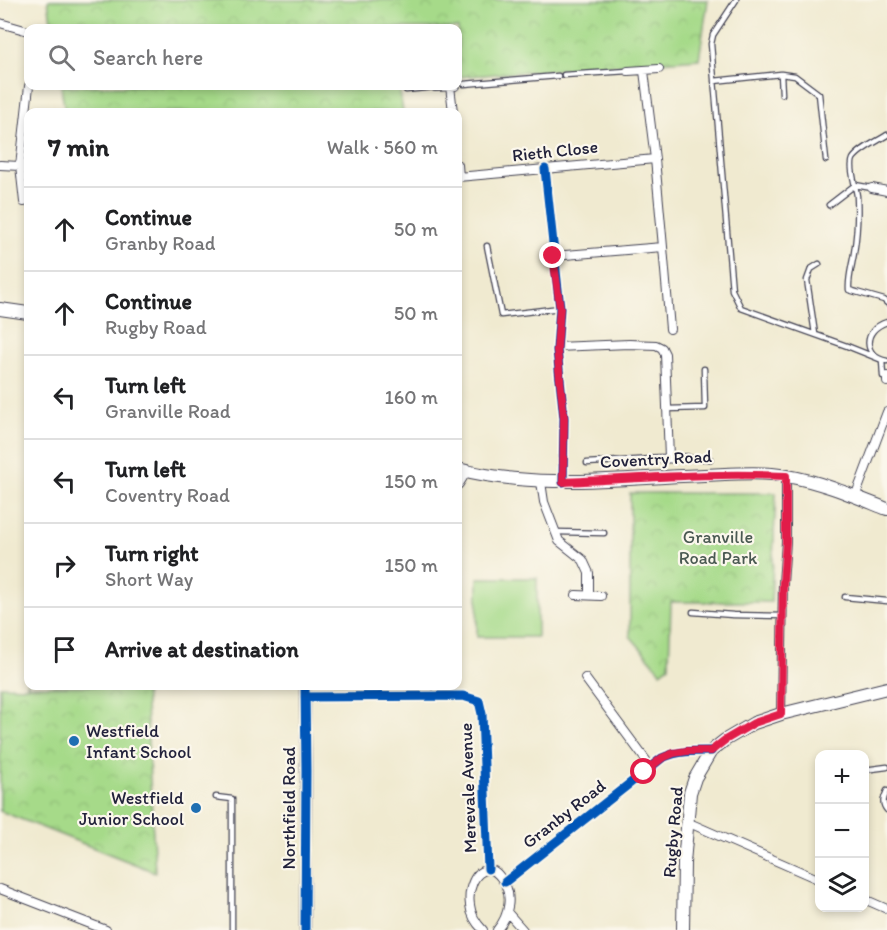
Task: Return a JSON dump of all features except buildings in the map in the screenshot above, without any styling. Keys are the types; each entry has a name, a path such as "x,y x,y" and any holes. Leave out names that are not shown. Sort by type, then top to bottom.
{"main road":[{"path":"0,309 24,312"},
{"name":"Coventry Road","path":"462,470 541,482 721,474 786,476 823,484 887,508"},
{"name":"Rugby Road","path":"683,930 690,793 695,778 711,751 754,723 781,714 887,688"}],"street":[{"path":"0,23 24,30"},
{"path":"628,71 659,69"},
{"path":"644,71 655,159 670,329"},
{"path":"27,108 29,90"},
{"path":"450,90 453,108"},
{"path":"24,130 20,166 24,202"},
{"name":"Rieth Close","path":"462,177 655,159"},
{"path":"0,165 20,166"},
{"path":"545,169 560,308 557,347 564,418 563,482"},
{"path":"872,188 887,191"},
{"path":"553,256 663,247"},
{"path":"557,347 629,344 656,345 662,348 665,354 669,458"},
{"path":"855,497 887,412"},
{"path":"652,459 687,458"},
{"path":"781,714 786,476"},
{"path":"541,482 544,502 559,541 583,560 590,573 589,595"},
{"path":"576,595 601,596"},
{"path":"585,678 651,767"},
{"path":"436,697 437,690"},
{"name":"Merevale Avenue","path":"305,691 436,697 463,696 479,701 482,714 488,869"},
{"name":"Northfield Road","path":"305,691 305,930"},
{"name":"Granby Road","path":"505,882 662,758 687,751 711,751"},
{"path":"687,822 815,878"},
{"path":"483,930 474,918 470,893 473,881 479,872 488,869 496,871 505,882 508,891 507,912 497,930"},
{"path":"0,889 106,930"},
{"path":"869,901 887,909"},
{"path":"507,912 523,930"}],"lane":[{"path":"736,0 714,35 711,44 732,290 741,308 884,361"},
{"path":"564,75 628,71"},
{"path":"714,81 781,74 795,76 819,94 826,160"},
{"path":"781,74 782,94"},
{"path":"462,85 558,75"},
{"path":"887,135 859,152 851,164 857,195 857,226 849,282 849,290 884,300 887,303"},
{"path":"855,184 872,188"},
{"path":"829,205 855,184"},
{"path":"487,246 501,315 560,308"},
{"path":"814,334 807,280 811,269 819,264"},
{"path":"886,378 884,361 872,353 867,334 880,324 887,322"},
{"path":"667,409 705,408 704,369"},
{"path":"687,458 710,459"},
{"path":"587,463 652,459"},
{"path":"556,532 604,533"},
{"path":"845,597 887,601"},
{"path":"693,612 783,616"},
{"path":"869,769 887,767"},
{"path":"887,791 883,804 887,810"},
{"path":"216,797 232,799 232,930"}],"green space":[{"path":"48,0 708,0 699,59 462,77 462,24 51,24"},
{"path":"62,90 400,90 402,108 64,108"},
{"name":"Granville Road Park","path":"630,493 776,493 771,602 671,602 669,666 661,672 630,636"},
{"path":"478,578 537,578 537,637 477,637"},
{"name":"Westfield Infant School","path":"0,686 24,687 24,690 145,690 155,872 0,811"}],"cycle path":[{"path":"545,169 560,308 557,350 564,418 563,482"},
{"path":"305,690 305,930"},
{"path":"305,697 463,696 479,701 482,714 488,869"},
{"path":"505,882 662,758 692,751 711,751"}],"place":[{"name":"Westfield Infant School","path":"74,741"},
{"name":"Westfield Junior School","path":"196,808"}],"route":[{"path":"553,256 560,308 557,350 564,418 563,482 711,474 786,476 781,714 754,723 711,751 674,753 662,758 644,772"}]}
